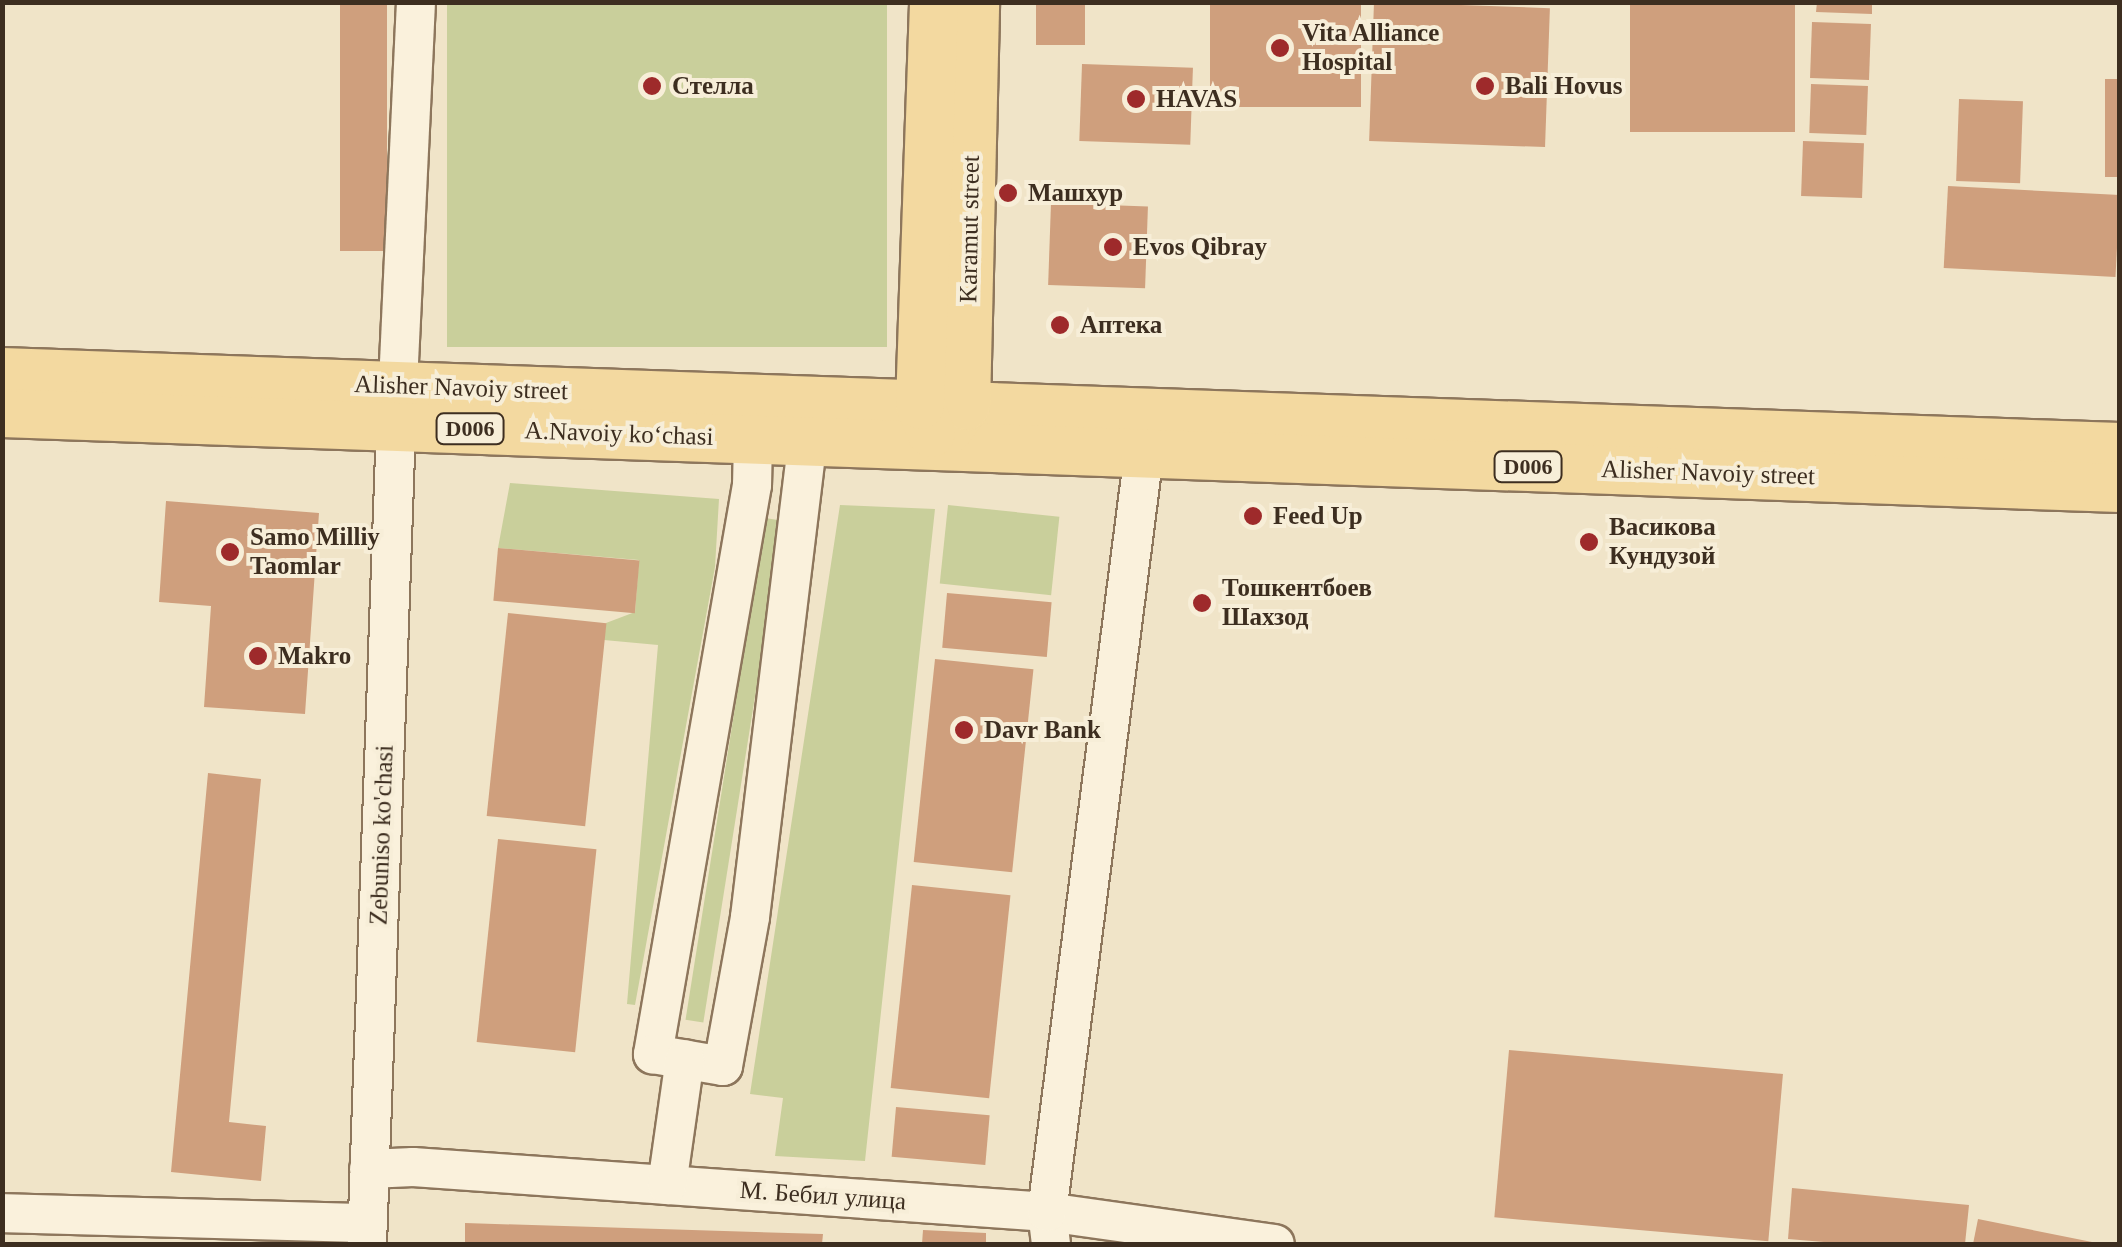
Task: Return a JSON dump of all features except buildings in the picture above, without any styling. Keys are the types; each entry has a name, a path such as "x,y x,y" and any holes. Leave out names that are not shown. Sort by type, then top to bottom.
{"main road":[{"name":"Karamut street","path":"934,2 941,419"},
{"name":"Karamut street","path":"941,419 975,2"},
{"name":"Alisher Navoiy street","path":"2,372 397,406 2120,447"},
{"name":"A.Navoiy ko‘chasi","path":"2,412 397,406 808,441 941,419"},
{"name":"Alisher Navoiy street","path":"941,419 1144,453 2120,488"}],"street":[{"name":"Zebuniso ko'chasi","path":"368,1234 397,406 416,2"},
{"path":"753,439 752,485 653,1054 723,1066 750,917 808,441"},
{"path":"1049,1228 1144,453"},
{"path":"666,1185 684,1059"},
{"name":"М. Бебил улица","path":"369,1168 666,1185 1049,1228 1275,1244"},
{"path":"2,1213 368,1234"}],"green space":[{"path":"447,3 887,3 887,347 447,347"},
{"path":"510,483 719,499 715,567 635,1005 627,1004 658,645 604,640 606,623 635,612 639,560 498,548"},
{"path":"840,505 935,509 865,1161 775,1156 783,1098 750,1094"},
{"path":"948,505 1059,517 1051,595 940,584"},
{"path":"765,518 783,521 703,1023 686,1020"}],"place":[{"name":"Vita Alliance Hospital","path":"1280,48"},
{"name":"Стелла","path":"652,86"},
{"name":"Bali Hovus","path":"1485,86"},
{"name":"HAVAS","path":"1136,99"},
{"name":"Машхур","path":"1008,193"},
{"name":"Evos Qibray","path":"1113,247"},
{"name":"Аптека","path":"1060,325"},
{"name":"Feed Up","path":"1253,516"},
{"name":"Васикова Кундузой","path":"1589,542"},
{"name":"Samo Milliy Taomlar","path":"230,552"},
{"name":"Тошкентбоев Шахзод","path":"1202,603"},
{"name":"Makro","path":"258,656"},
{"name":"Davr Bank","path":"964,730"}]}
